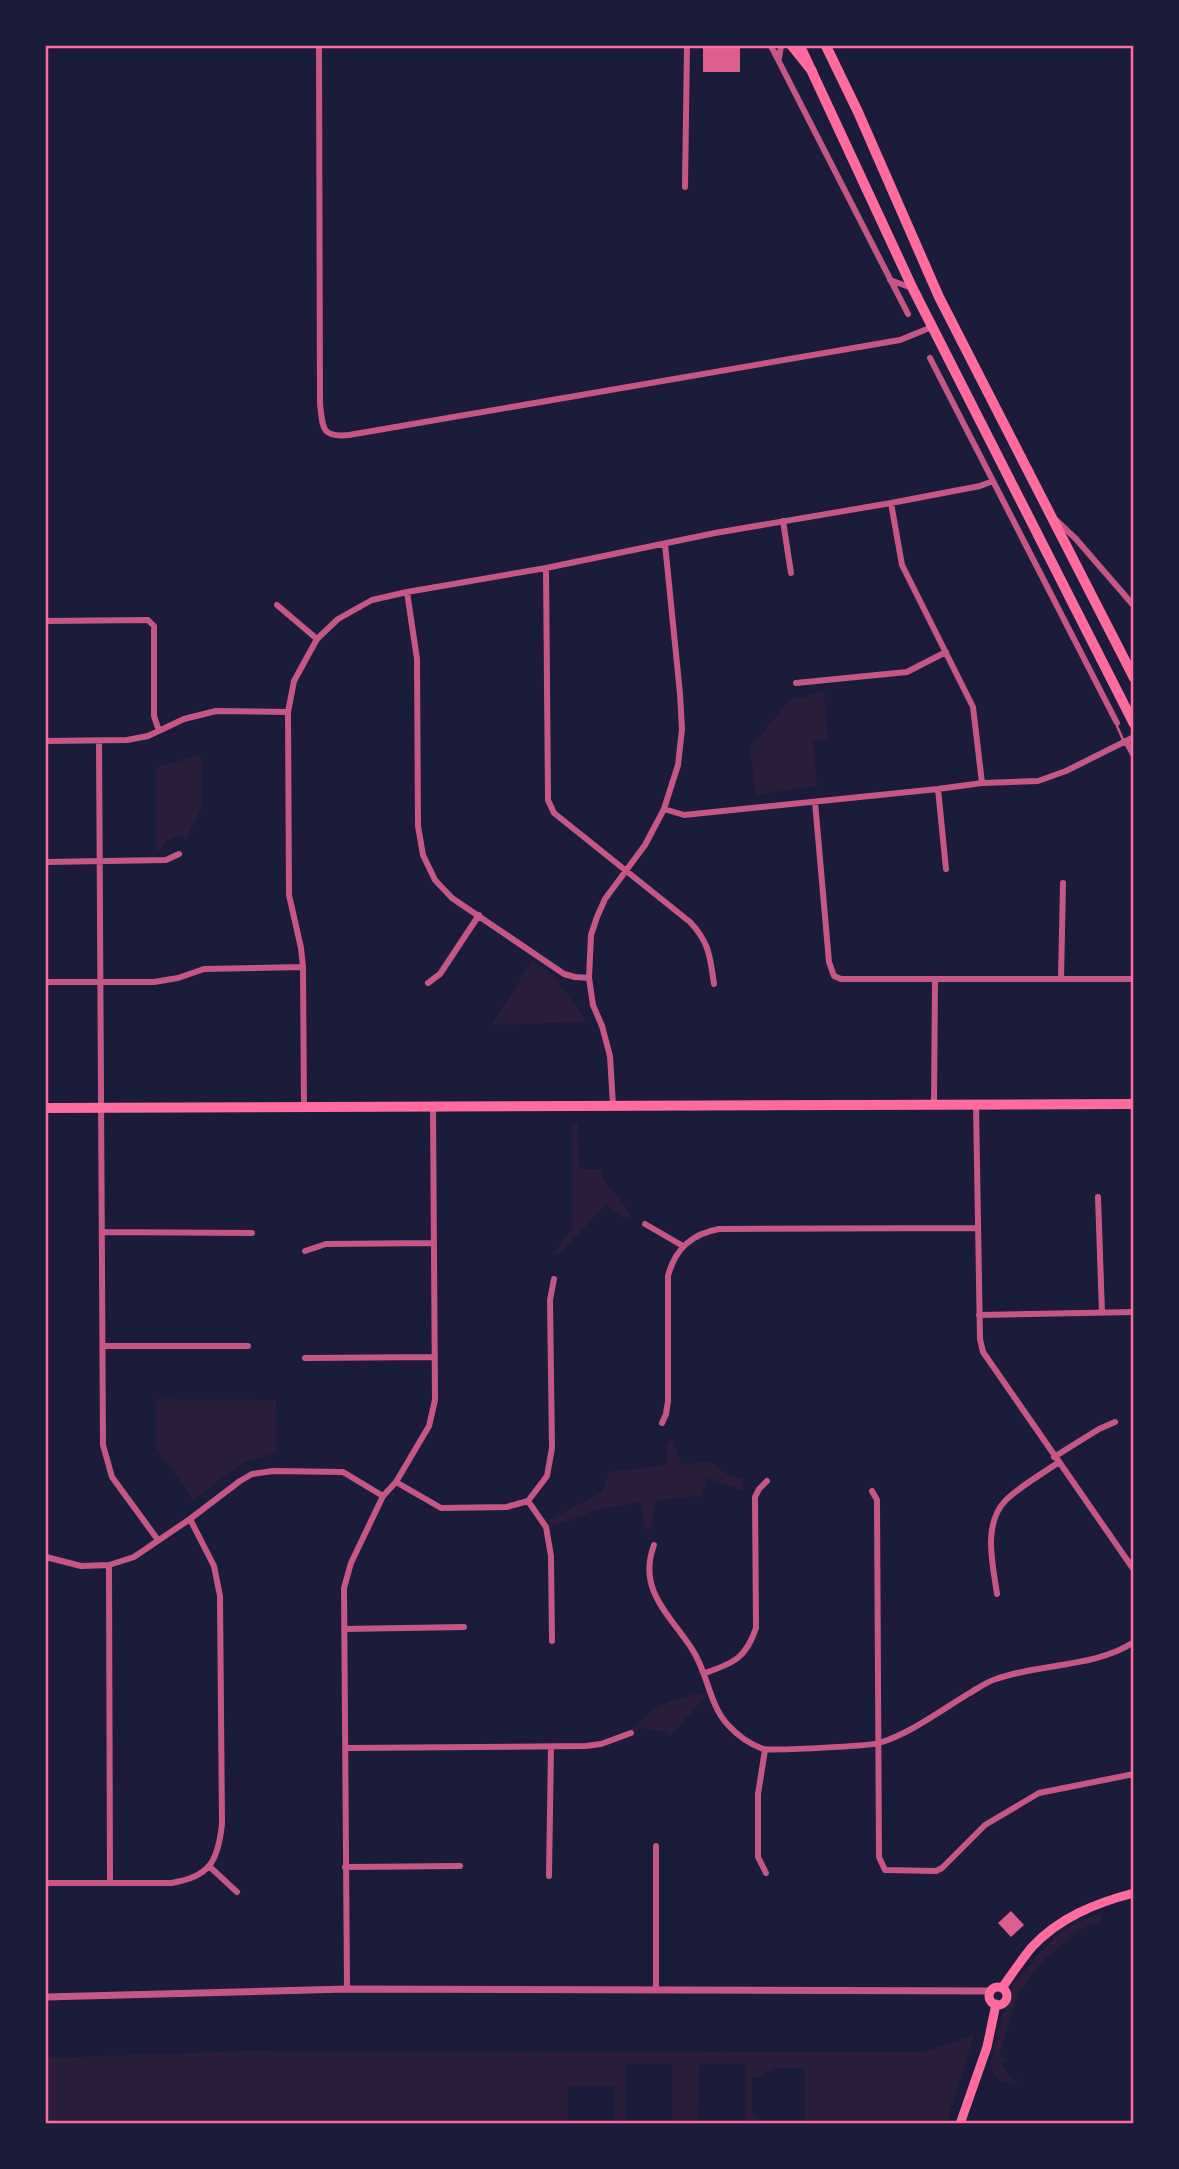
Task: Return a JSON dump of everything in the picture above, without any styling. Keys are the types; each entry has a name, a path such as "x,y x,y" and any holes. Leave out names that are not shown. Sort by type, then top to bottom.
{"highway":[{"path":"792,46 812,71"}],"main road":[{"path":"800,46 913,289 1133,724"},
{"path":"826,46 948,316 1047,512 1131,668 1133,678"},
{"path":"932,327 948,316"},
{"path":"46,1108 1133,1104"},
{"path":"1002,1988 1031,1948 1052,1928 1078,1912 1133,1893"},
{"path":"1114,1899 1133,1899"},
{"path":"996,1987 1002,1988 1006,1991 1007,1998 1003,2003 996,2004 990,2000 990,1991 996,1987"},
{"path":"960,2123 987,2047 996,2004"}],"street":[{"path":"319,46 320,404 322,426 327,433 336,437 679,379 900,340 932,327"},
{"path":"685,187 687,46"},
{"path":"772,46 908,314"},
{"path":"779,60 781,46"},
{"path":"890,281 913,289"},
{"path":"930,358 1117,723"},
{"path":"952,400 960,382"},
{"path":"304,1107 303,967 289,895 288,712 294,681 317,639 338,619 372,600 407,592 891,503 980,486 993,481"},
{"path":"891,503 902,565 973,707 982,783"},
{"path":"1047,512 1076,539 1133,607"},
{"path":"783,521 791,573"},
{"path":"613,1105 608,1044 593,1005 589,978 591,934 606,900 645,845 664,809 678,765 682,729 665,544"},
{"path":"546,568 550,807 554,813 691,922 703,935 714,984"},
{"path":"407,592 418,673 420,841 427,864 442,889 564,974 589,978"},
{"path":"277,605 317,639"},
{"path":"46,621 148,620 154,626 154,716 159,731"},
{"path":"796,684 906,672 946,652"},
{"path":"46,741 127,740 148,736 184,719 216,711 288,712"},
{"path":"664,809 684,815 982,783 1038,781 1066,771 1133,737"},
{"path":"99,741 103,1445 113,1477 158,1540"},
{"path":"1125,742 1133,756"},
{"path":"938,789 946,869"},
{"path":"815,802 829,962 834,976 841,979 1133,979"},
{"path":"46,862 166,860 179,854"},
{"path":"1061,979 1063,883"},
{"path":"428,983 440,974 479,915"},
{"path":"46,982 154,982 178,978 204,969 303,967"},
{"path":"934,1105 935,979"},
{"path":"976,1105 979,1315 983,1352 1133,1570"},
{"path":"347,1989 344,1588 351,1563 383,1496 396,1482 429,1426 435,1400 433,1107"},
{"path":"1098,1197 1101,1313"},
{"path":"645,1224 683,1246"},
{"path":"662,1423 668,1401 668,1276 672,1261 692,1237 719,1229 977,1228"},
{"path":"102,1232 252,1233"},
{"path":"305,1251 326,1244 432,1243"},
{"path":"396,1482 441,1508 507,1507 528,1501 547,1476 552,1448 550,1300 554,1279"},
{"path":"979,1315 1133,1312"},
{"path":"103,1346 248,1346"},
{"path":"305,1358 435,1357"},
{"path":"997,1594 991,1552 993,1520 1005,1501 1057,1459 1099,1429 1115,1422"},
{"path":"46,1558 81,1566 109,1565 134,1557 240,1481 252,1475 273,1471 343,1472 383,1496"},
{"path":"705,1673 731,1664 744,1655 752,1642 756,1628 755,1497 766,1481"},
{"path":"872,1491 877,1500 879,1857 885,1870 936,1871 985,1825 1039,1793 1133,1774"},
{"path":"528,1501 546,1527 551,1556 552,1641"},
{"path":"46,1883 186,1881 199,1876 210,1867 217,1853 222,1824 220,1596 214,1566 190,1519"},
{"path":"654,1545 648,1570 657,1600 699,1660 717,1710 727,1724 743,1739 765,1750 878,1744 910,1729 992,1680 1108,1655 1133,1642"},
{"path":"109,1565 110,1882"},
{"path":"344,1629 464,1627"},
{"path":"346,1748 551,1747 601,1744 631,1733"},
{"path":"549,1875 551,1747"},
{"path":"765,1750 758,1794 758,1857 766,1873"},
{"path":"656,1846 656,1990"},
{"path":"345,1867 460,1866"},
{"path":"210,1867 237,1892"},
{"path":"46,1997 347,1989 990,1991"}],"lane":[{"path":"1117,723 1125,742"}],"shaded area":[{"path":"824,691 828,739 813,741 817,786 756,795 750,748 791,698"},
{"path":"201,755 201,808 186,840 182,836 172,838 162,849 156,851 156,767"},
{"path":"532,960 555,977 587,1022 492,1025"},
{"path":"572,1123 578,1124 579,1169 600,1169 603,1178 631,1214 628,1220 606,1205 558,1255 553,1254 572,1227"},
{"path":"156,1399 276,1400 277,1453 244,1462 193,1500 156,1447"},
{"path":"673,1440 681,1464 710,1462 727,1474 743,1479 744,1491 707,1478 701,1496 656,1500 651,1528 644,1530 641,1502 600,1509 551,1527 548,1521 602,1492 609,1472 667,1465 667,1443"},
{"path":"710,1692 670,1736 666,1732 640,1727 631,1733 655,1709 676,1699"},
{"path":"1102,1912 1101,1921 1073,1932 1071,1937 1044,1960 1018,1994 999,2056 1006,2059 1001,2064 1013,2081 1019,2079 1012,2084 999,2080 994,2076 991,2067 1012,1986 1061,1932"},
{"path":"974,2035 947,2123 805,2123 805,2068 775,2068 759,2077 752,2077 752,2115 759,2116 758,2123 745,2123 745,2064 699,2064 698,2123 672,2123 672,2064 625,2064 625,2123 615,2123 615,2086 568,2086 568,2123 46,2123 46,2058 244,2051 924,2052"}],"building":[{"path":"703,46 740,46 740,72 703,72"},
{"path":"1011,1911 1024,1925 1011,1937 998,1923"}]}
